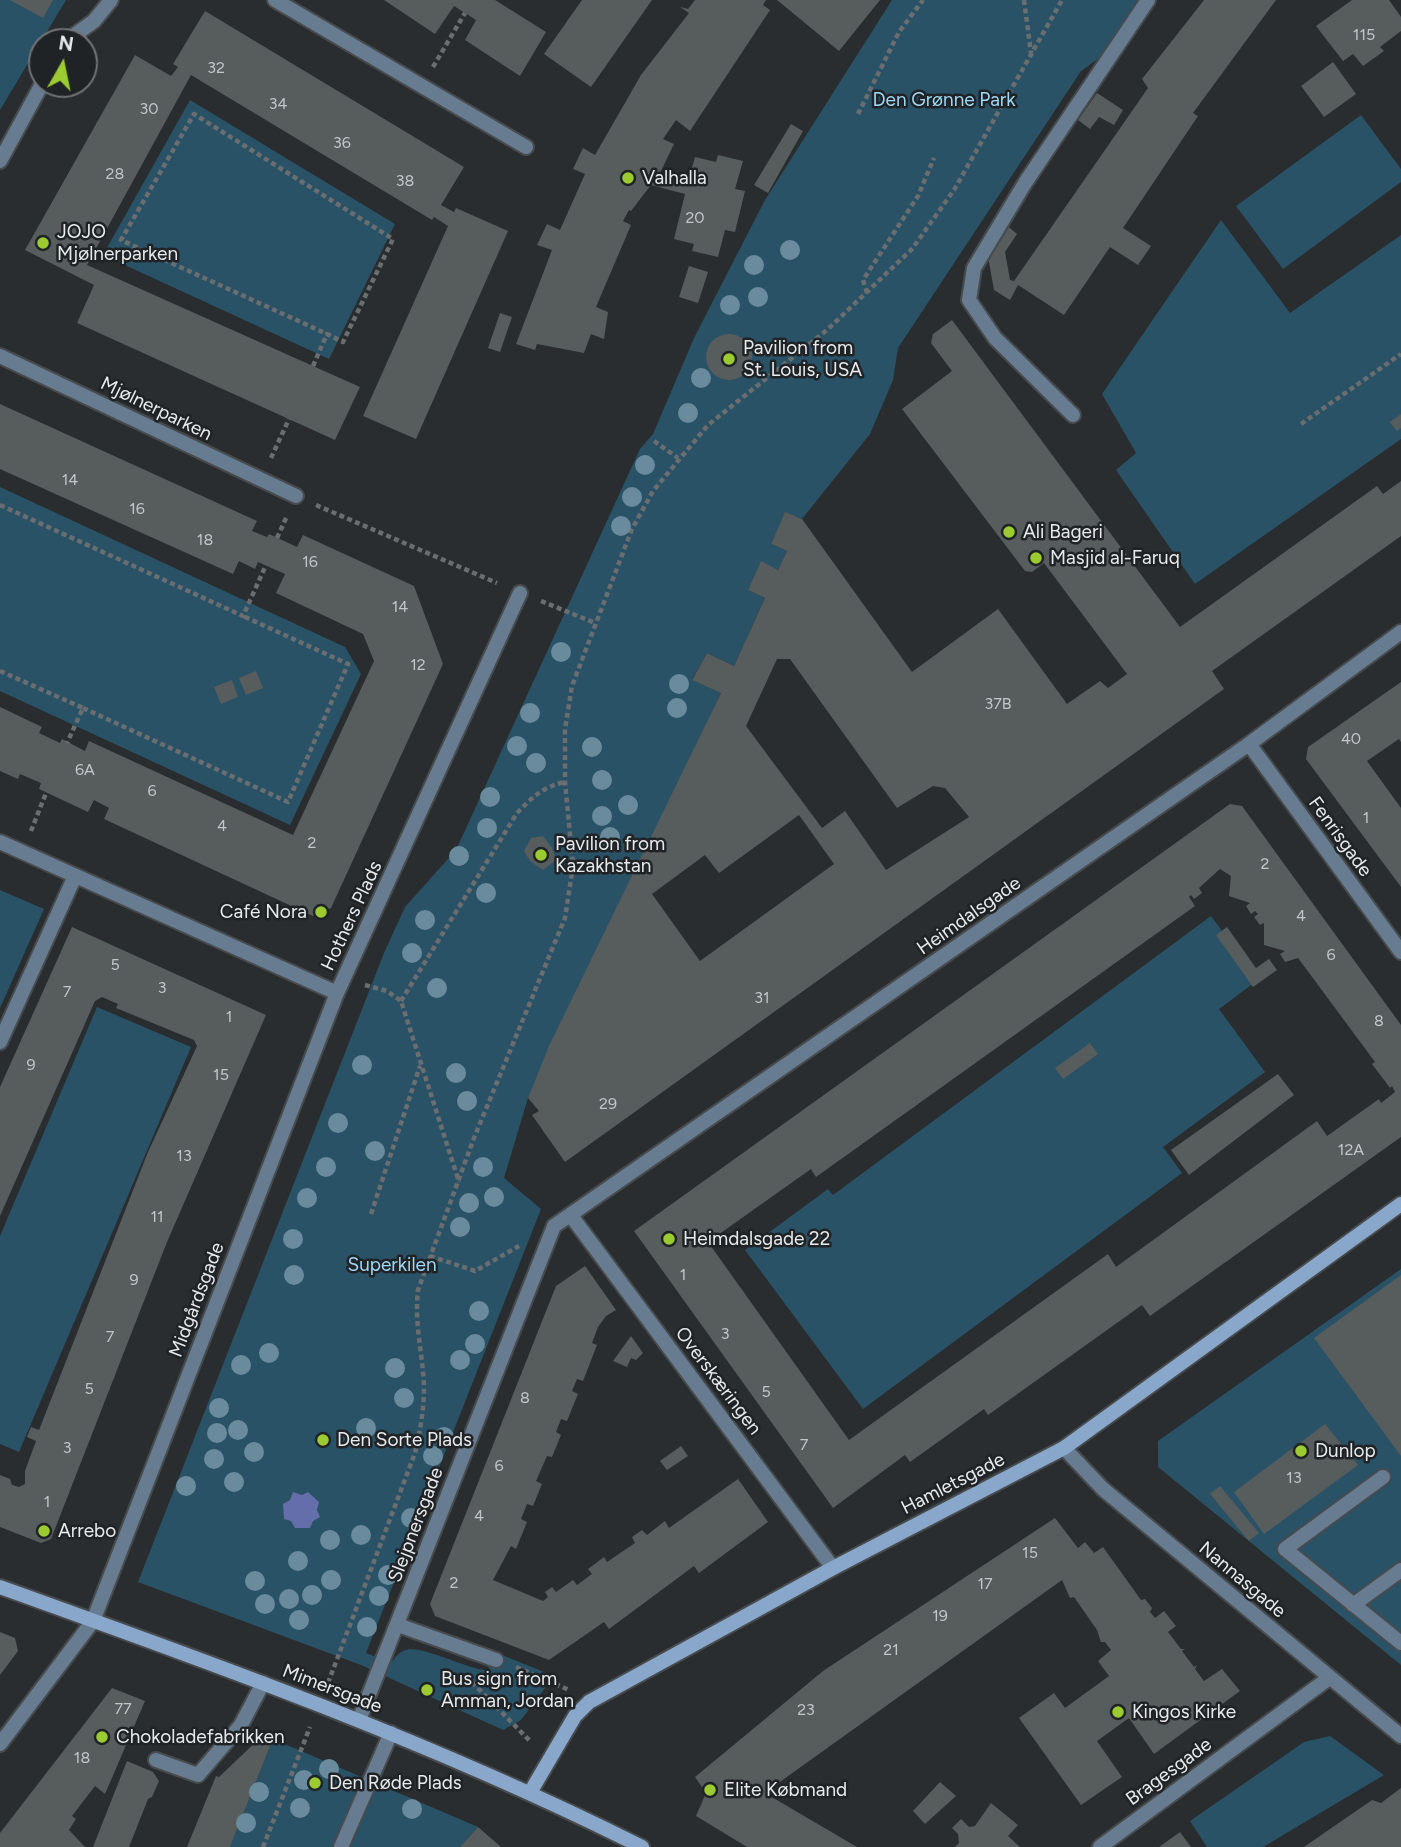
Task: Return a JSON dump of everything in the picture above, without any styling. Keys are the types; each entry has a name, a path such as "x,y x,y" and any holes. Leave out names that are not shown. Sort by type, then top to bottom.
{"street":[{"path":"84,28 94,21 111,0"},
{"path":"275,0 526,147"},
{"path":"1073,415 988,329 969,300 974,268 1054,138 1148,0"},
{"path":"0,161 34,98"},
{"name":"Mjølnerparken","path":"0,356 296,496"},
{"name":"Hothers Plads","path":"0,842 337,993 520,593"},
{"name":"Heimdalsgade","path":"554,1227 1249,744 1401,632"},
{"name":"Fenrisgade","path":"1249,744 1401,952"},
{"path":"0,1042 75,876"},
{"name":"Midgårdsgade","path":"93,1621 337,993"},
{"name":"Hamletsgade","path":"531,1791 575,1716 589,1702 833,1568 1064,1448 1401,1204"},
{"name":"Overskæringen","path":"572,1217 833,1568"},
{"name":"Slejpnersgade","path":"359,1720 554,1227"},
{"name":"Nannasgade","path":"1064,1448 1102,1489 1401,1736"},
{"path":"1383,1477 1285,1549 1401,1643"},
{"path":"1353,1605 1401,1570"},
{"name":"Mimersgade","path":"0,1587 359,1720 531,1791 642,1847"},
{"path":"0,1744 93,1621"},
{"path":"398,1625 496,1660"},
{"name":"Bragesgade","path":"1100,1847 1329,1678"},
{"path":"156,1760 198,1775 242,1725 263,1683"},
{"path":"341,1847 391,1733"}],"path":[{"path":"858,114 899,32 923,0"},
{"path":"1024,0 1031,54"},
{"path":"263,1847 415,1453 423,1418 424,1386 415,1316 418,1290 565,918 573,866 565,782 565,729 572,686 632,529 653,491 708,425 827,330 912,249 954,190 1062,0"},
{"path":"422,86 465,13"},
{"path":"194,114 393,239 343,342 327,334 121,240 194,114"},
{"path":"867,293 863,280 918,196 934,158"},
{"path":"313,366 327,334"},
{"path":"1301,424 1401,354"},
{"path":"260,481 289,419"},
{"path":"653,441 678,458"},
{"path":"296,496 595,623"},
{"path":"0,505 348,664 288,802 0,671"},
{"path":"243,616 266,565"},
{"path":"67,743 83,708"},
{"path":"401,1001 517,813 533,796 551,785 565,782"},
{"path":"23,852 46,793"},
{"path":"337,993 366,985 387,991 401,1001 459,1182"},
{"path":"371,1214 420,1066"},
{"path":"430,1256 475,1271 554,1227"},
{"path":"451,1644 469,1682 513,1727 550,1758"},
{"path":"496,1660 548,1678 589,1702"}],"green space":[{"path":"0,0 66,0 49,28 28,28 28,63 0,110"},
{"name":"Superkilen","path":"892,0 1148,0 1116,46 1081,71 898,348 893,380 870,434 802,519 785,513 771,544 787,551 778,570 761,562 748,590 765,598 734,666 707,653 692,679 721,693 528,1098 504,1178 541,1209 366,1653 391,1663 403,1651 419,1650 486,1670 502,1655 554,1676 521,1720 503,1730 361,1665 138,1582 384,953 405,907 456,850 640,449 653,434 694,338 765,200"},
{"path":"190,100 395,224 329,359 103,255"},
{"path":"1361,115 1401,169 1401,182 1283,269 1236,206"},
{"path":"1221,220 1290,313 1401,235 1401,439 1195,584 1116,470 1136,453 1102,394"},
{"path":"0,487 345,647 361,674 290,825 0,691"},
{"path":"0,890 44,909 0,1008"},
{"path":"1211,916 1258,980 1219,1009 1265,1072 1163,1147 1182,1173 863,1409 745,1250 828,1189 833,1195"},
{"path":"97,1007 191,1047 19,1452 0,1444 0,1236"},
{"path":"1401,1269 1401,1665 1158,1467 1158,1441"},
{"path":"1330,1736 1384,1775 1263,1847 1207,1847 1190,1821 1304,1742"},
{"name":"Den Røde Plads","path":"273,1739 478,1827 460,1847 230,1847"}],"water":[{"path":"293,1492 302,1495 308,1492 319,1502 317,1510 320,1517 313,1521 310,1528 295,1528 291,1521 284,1519 283,1504 290,1500"}],"building":[{"path":"10,0 53,0 43,18"},
{"path":"384,0 495,0 546,32 520,76 465,40 476,20 454,6 435,34"},
{"path":"582,0 652,0 591,87 544,54"},
{"name":"Valhalla","path":"695,0 766,0 763,5 770,10 690,131 676,120 663,139 674,144 659,175 688,182 695,157 716,162 718,155 743,161 735,189 745,191 735,232 725,230 718,257 692,251 694,244 674,239 685,194 651,185 623,221 631,225 596,307 608,312 604,339 591,334 584,353 537,344 535,350 516,344 552,250 537,245 547,224 560,230 585,174 573,169 583,148 595,155 641,75 689,13 680,7 688,9"},
{"path":"777,0 880,0 839,51"},
{"path":"1204,0 1276,0 1193,113 1198,116 1123,228 1151,246 1138,265 1110,247 1064,315 1018,285 1010,300 994,290 987,251 1004,223 1017,234 1005,252 1010,280 1014,281 1148,88 1142,79"},
{"path":"1352,0 1389,0 1401,17 1401,31 1380,47 1384,51 1363,66 1353,54 1343,61 1316,26"},
{"path":"205,11 464,167 441,205 454,212 456,208 508,231 416,439 363,416 448,226 434,217 432,220 191,75 87,265 360,387 335,440 77,323 94,285 25,250 135,55 171,76 178,67 173,64"},
{"path":"1333,62 1356,94 1324,117 1301,86"},
{"path":"1097,93 1123,110 1114,125 1099,117 1090,129 1078,120"},
{"path":"791,124 803,131 768,193 754,185"},
{"path":"689,266 708,272 698,303 679,297"},
{"path":"500,313 512,317 500,352 488,348"},
{"path":"952,320 1180,627 1377,486 1383,494 1401,481 1401,536 1212,671 1224,689 565,1162 532,1115 539,1111 528,1098 549,1046 721,693 692,680 707,653 734,666 765,598 748,590 761,561 778,570 787,551 771,544 785,512 802,519 912,672 998,609 1067,704 1100,681 1108,688 1127,674 1044,563 1032,572 1025,571 902,409 952,371 931,343 933,334","holes":["777,659 790,659 897,808 933,786 945,788 969,817 886,870 845,811 822,828 746,726","799,815 834,864 700,961 652,894 705,855 719,873"]},
{"name":"Pavilion from St. Louis, USA","path":"729,334 745,341 752,357 745,373 729,380 713,373 706,357 713,341"},
{"path":"0,404 257,521 252,531 267,537 269,534 297,547 303,535 414,586 443,664 331,908 313,916 104,819 109,808 94,800 88,812 39,789 41,783 20,774 18,779 0,771 0,707 42,727 39,733 60,743 62,739 85,751 89,741 293,835 374,661 363,634 276,593 285,574 258,562 255,569 239,561 233,574 0,469"},
{"path":"1401,414 1401,428 1397,431 1390,422"},
{"path":"256,671 263,688 246,695 239,678"},
{"path":"232,680 238,697 221,704 214,687"},
{"path":"1401,682 1401,742 1399,739 1367,761 1401,808 1401,887 1306,759 1308,747"},
{"path":"1230,804 1242,806 1401,1025 1401,1137 1150,1316 1142,1305 988,1415 984,1409 910,1462 905,1455 833,1508 634,1231","holes":["1220,869 1231,876 1229,896 1250,903 1246,906 1251,914 1255,911 1258,914 1254,917 1260,925 1264,923 1264,945 1285,951 1280,954 1285,962 1298,958 1375,1062 1372,1064 1395,1092 1381,1103 1379,1099 1327,1136 1317,1121 1116,1267 1108,1254 849,1440 708,1242 811,1169 816,1177 1195,906 1189,897 1191,895 1194,899 1202,893 1199,888"]},
{"name":"Pavilion from Kazakhstan","path":"543,836 552,848 556,860 543,870 530,861 524,851 531,838"},
{"path":"72,927 266,1015 167,1242 51,1539 41,1543 0,1527 0,1475 10,1479 12,1485 19,1487 25,1484 25,1471 36,1441 27,1437 31,1427 39,1430 148,1152 197,1046 194,1040 116,1008 118,1004 102,997 95,1001 0,1216 0,1087"},
{"path":"1227,927 1256,968 1269,959 1277,970 1253,987 1216,935"},
{"path":"1090,1043 1098,1054 1063,1079 1055,1068"},
{"path":"1278,1074 1294,1095 1189,1175 1171,1150"},
{"path":"585,1266 616,1310 606,1316 598,1327 592,1343 597,1345 583,1381 577,1379 572,1391 578,1394 567,1421 561,1419 556,1432 561,1435 552,1457 547,1456 536,1481 542,1484 533,1506 527,1504 521,1519 527,1522 516,1549 511,1546 493,1580 543,1601 548,1597 545,1592 552,1587 556,1592 573,1580 577,1585 592,1574 588,1569 604,1557 607,1562 635,1543 632,1537 642,1530 647,1535 665,1521 669,1528 738,1479 768,1522 699,1573 694,1566 609,1629 604,1622 549,1660 435,1616 430,1604 556,1286"},
{"path":"1401,1275 1401,1456 1314,1338"},
{"path":"631,1336 643,1353 636,1360 631,1358 627,1367 613,1361"},
{"path":"1325,1424 1358,1465 1264,1534 1234,1492"},
{"path":"681,1446 688,1456 667,1470 660,1461"},
{"path":"1220,1486 1259,1533 1249,1541 1210,1494"},
{"path":"1055,1518 1078,1548 1085,1542 1094,1553 1103,1547 1141,1600 1145,1599 1152,1608 1150,1612 1155,1618 1164,1611 1176,1626 1168,1632 1181,1649 1185,1649 1182,1651 1194,1667 1197,1665 1195,1669 1204,1681 1222,1669 1240,1691 1154,1754 1129,1718 1097,1741 1122,1777 1081,1805 1019,1718 1054,1693 1065,1708 1109,1676 1098,1661 1111,1650 1105,1642 1101,1642 1097,1630 1074,1597 1070,1598 1062,1580 770,1789 770,1796 857,1847 747,1847 696,1816 706,1793 695,1777 823,1671"},
{"path":"0,1632 15,1638 18,1651 0,1675"},
{"name":"Chokoladefabrikken","path":"112,1688 145,1701 105,1794 95,1786 72,1816 76,1819 69,1830 85,1847 0,1847 0,1833"},
{"path":"263,1735 273,1739 230,1847 187,1847 216,1776 219,1777"},
{"path":"127,1761 153,1772 159,1781 152,1797 148,1799 129,1847 93,1847"},
{"path":"940,1782 956,1796 925,1824 913,1811"},
{"path":"1401,1788 1401,1847 1304,1847 1372,1800 1381,1803"},
{"path":"991,1803 1018,1825 1008,1836 1020,1847 955,1847 959,1843 958,1834 952,1828 961,1819 969,1827 975,1826"},
{"path":"478,1827 501,1847 460,1847"},
{"path":"1180,1832 1191,1847 1159,1847"}],"place":[{"name":"Valhalla","path":"628,178"},
{"name":"JOJO Mjølnerparken","path":"43,243"},
{"name":"Pavilion from St. Louis, USA","path":"729,359"},
{"name":"Ali Bageri","path":"1009,532"},
{"name":"Masjid al-Faruq","path":"1036,558"},
{"name":"Pavilion from Kazakhstan","path":"541,855"},
{"name":"Café Nora","path":"321,912"},
{"name":"Heimdalsgade 22","path":"669,1239"},
{"name":"Den Sorte Plads","path":"323,1440"},
{"name":"Dunlop","path":"1301,1451"},
{"name":"Arrebo","path":"44,1531"},
{"name":"Bus sign from Amman, Jordan","path":"427,1690"},
{"name":"Kingos Kirke","path":"1118,1712"},
{"name":"Chokoladefabrikken","path":"102,1737"},
{"name":"Den Røde Plads","path":"315,1783"},
{"name":"Elite Købmand","path":"710,1790"}],"park label":[{"name":"Den Grønne Park","path":"944,100"}]}
